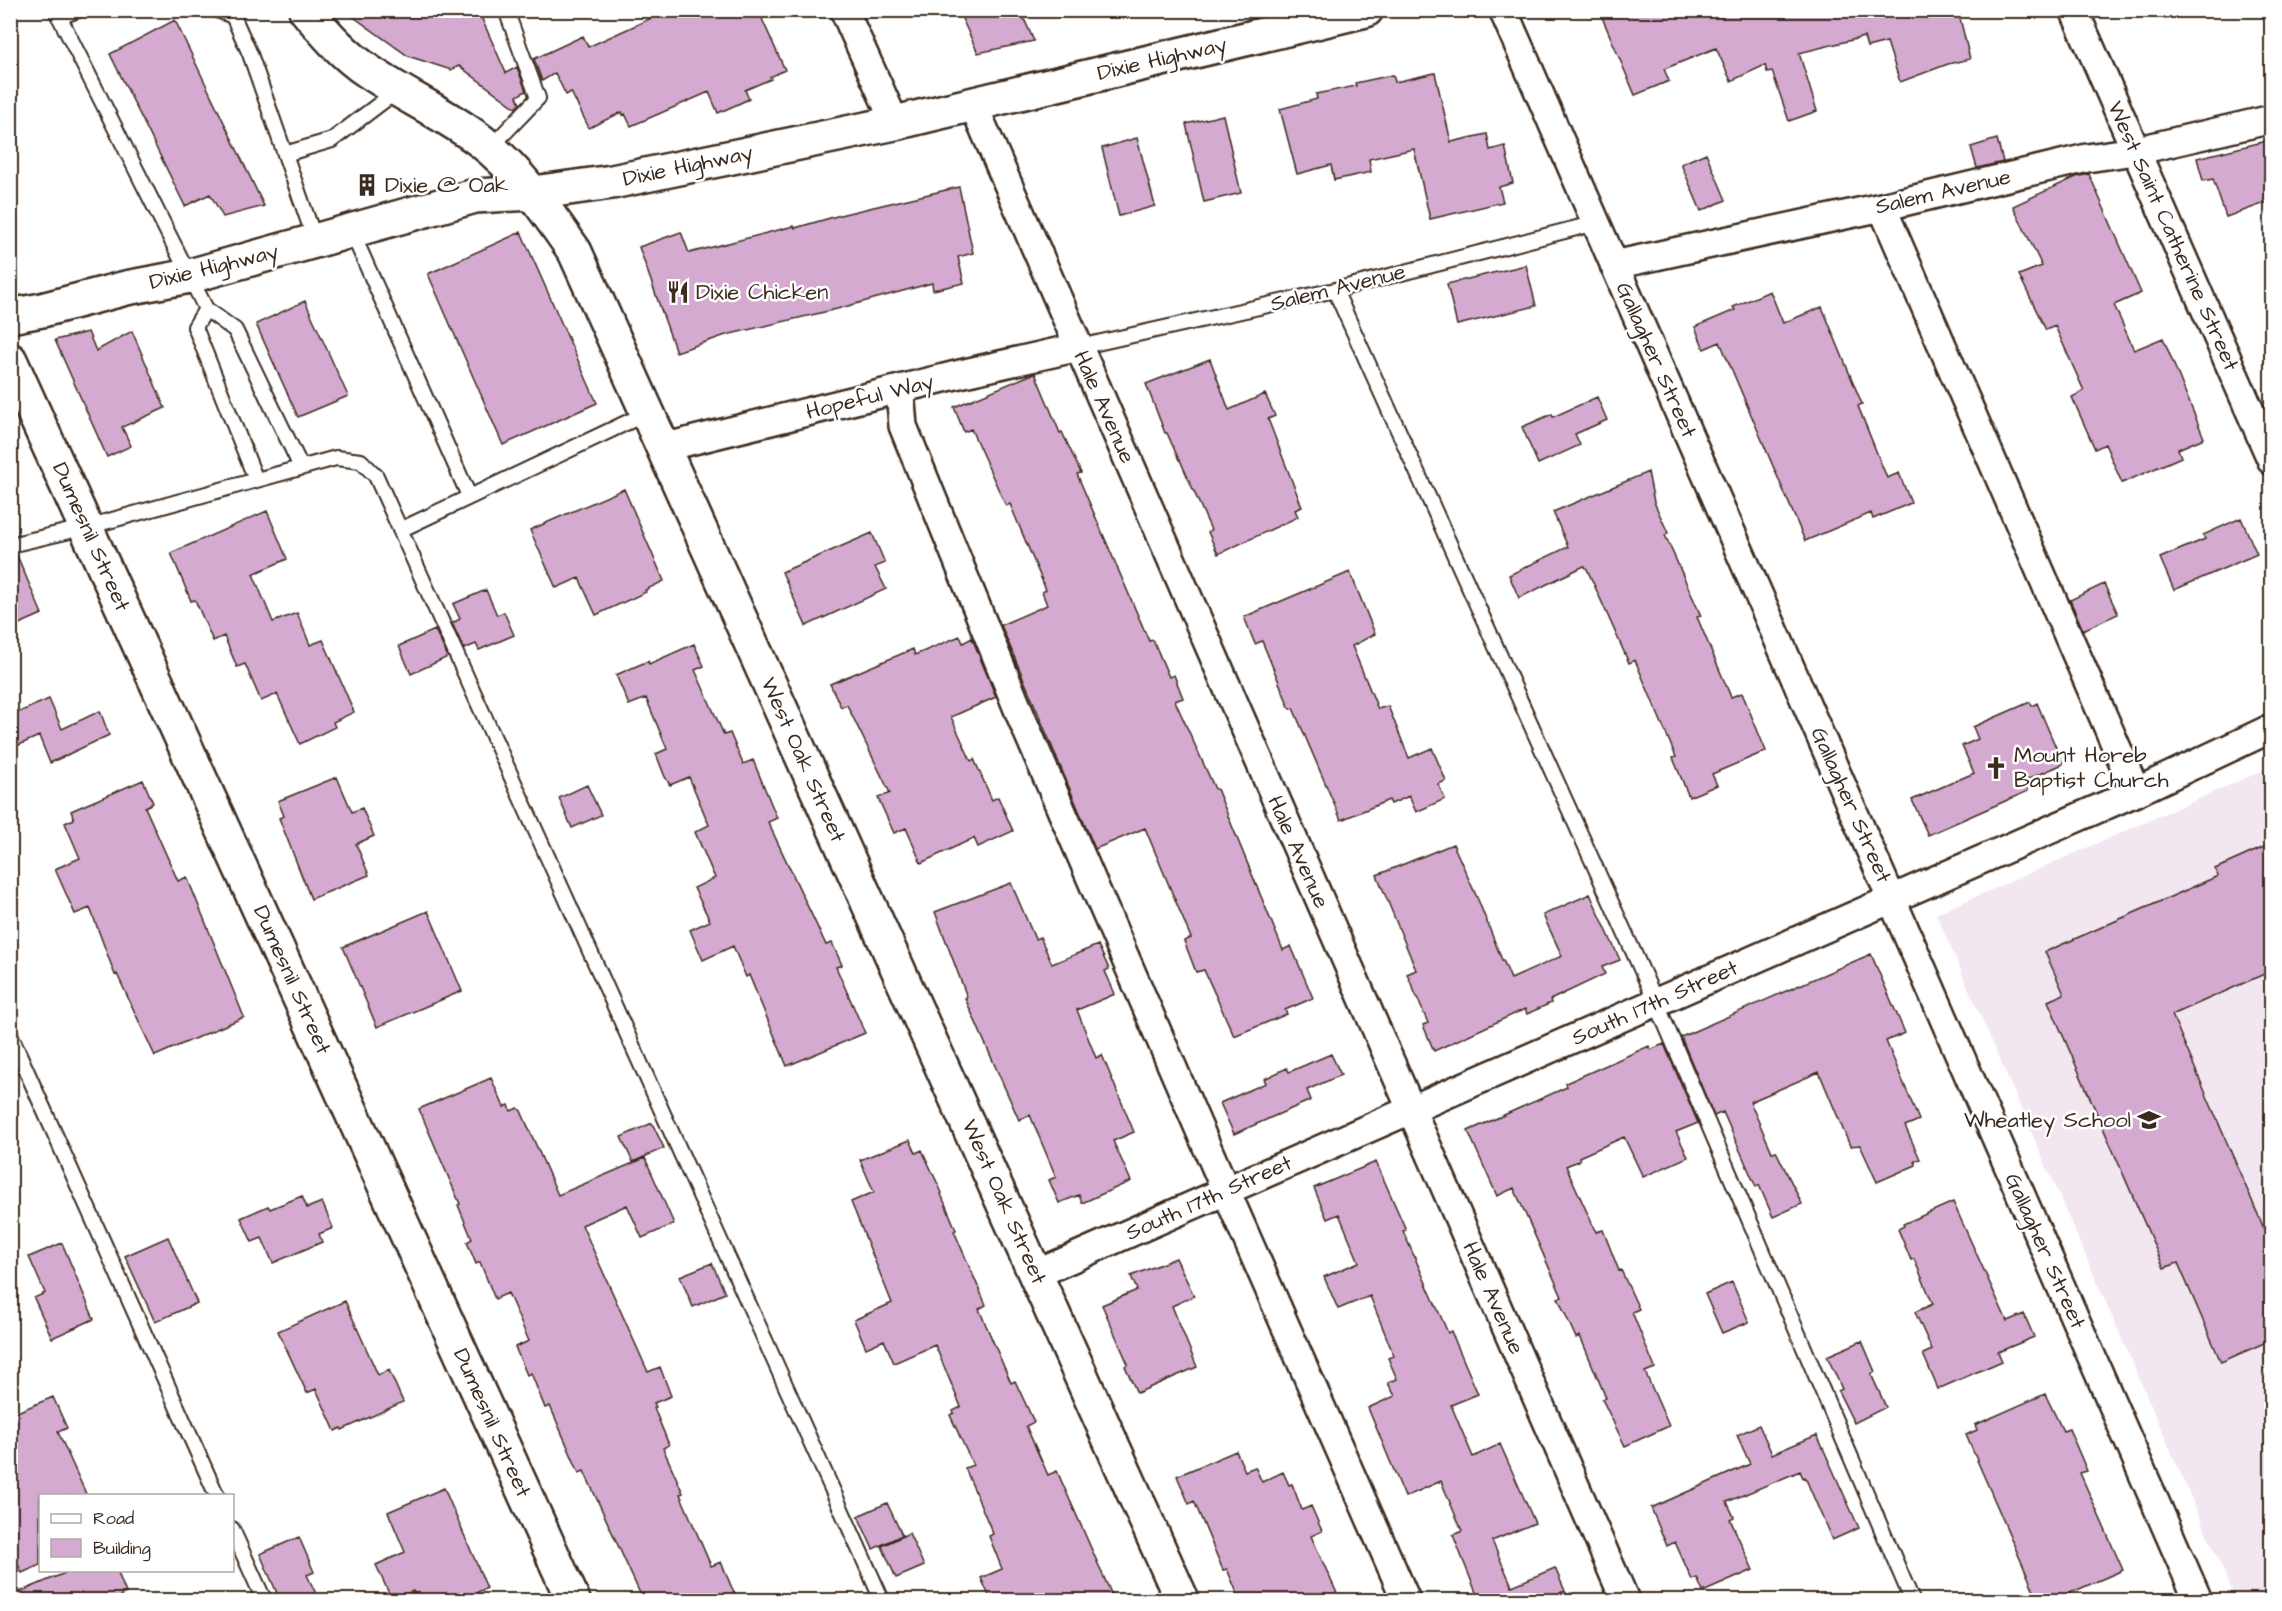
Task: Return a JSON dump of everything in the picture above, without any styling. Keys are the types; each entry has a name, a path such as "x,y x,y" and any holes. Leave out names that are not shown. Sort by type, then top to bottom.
{"main road":[{"name":"West Oak Street","path":"306,10 328,38 350,57 490,148 533,193 575,252 1182,1600"},
{"name":"Dixie Highway","path":"10,316 126,288 190,276 475,196 533,193 612,182 895,123 1366,10"},
{"name":"Dumesnil Street","path":"10,360 573,1600"}],"street":[{"path":"844,10 895,123"},
{"name":"Gallagher Street","path":"1503,10 2198,1600"},
{"name":"West Saint Catherine Street","path":"2074,10 2271,461"},
{"name":"Hale Avenue","path":"973,104 1625,1600"},
{"name":"Salem Avenue","path":"1614,265 1882,207 2088,158 2135,151 2271,118"},
{"path":"1882,207 2136,792"},
{"name":"Hopeful Way","path":"662,448 1078,347"},
{"path":"900,389 903,426 1018,708 1226,1191 1406,1600"},
{"name":"South 17th Street","path":"1036,1274 2136,792 2271,728"}],"lane":[{"path":"78,10 58,14 206,309 235,330 301,467"},
{"path":"217,10 236,13 315,240"},
{"path":"490,148 538,98 506,10"},
{"path":"285,154 332,140 398,90"},
{"name":"Salem Avenue","path":"1078,347 1335,290 1596,224"},
{"path":"351,230 470,496"},
{"path":"1335,290 1656,1002 1912,1600"},
{"path":"206,309 195,327 256,480"},
{"path":"400,530 647,413"},
{"path":"10,545 87,527 336,458 361,461 376,476 882,1600"},
{"path":"10,1034 217,1494"},
{"path":"234,1533 264,1600"}],"shaded area":[{"name":"Wheatley School","path":"2271,767 2271,1600 2236,1600 1936,914"}],"building":[{"path":"344,10 478,10 506,73 517,67 526,91 517,96 520,104 516,108 459,66 451,70 408,56"},
{"path":"669,10 758,10 785,70 745,90 749,99 718,113 709,92 631,126 622,112 589,128 571,92 566,95 555,73 542,81 534,59 583,36 588,47"},
{"path":"958,10 1020,10 1034,41 978,53"},
{"path":"1599,10 1958,10 1970,59 1948,64 1900,82 1887,42 1867,47 1864,37 1799,53 1817,111 1789,121 1772,71 1767,72 1765,65 1731,81 1716,48 1664,69 1669,81 1635,95"},
{"path":"175,20 264,206 223,217 210,194 185,206 110,54"},
{"path":"1435,73 1451,142 1487,134 1490,150 1505,146 1513,183 1499,187 1503,202 1430,219 1414,149 1369,159 1371,172 1334,180 1331,165 1297,174 1280,109 1317,99 1316,94 1356,86 1355,83 1393,75 1395,82"},
{"path":"1223,115 1241,193 1204,202 1186,124"},
{"path":"1137,138 1155,206 1119,216 1102,148"},
{"path":"1997,139 2003,162 1977,168 1971,147"},
{"path":"2271,140 2271,201 2226,217 2213,179 2203,181 2197,158"},
{"path":"1706,153 1726,200 1701,211 1681,164"},
{"path":"2089,174 2141,293 2114,305 2134,350 2163,338 2204,438 2178,449 2181,457 2122,483 2105,444 2095,449 2072,397 2084,391 2055,326 2046,330 2019,275 2042,266 2013,206 2076,177"},
{"path":"959,187 973,253 958,257 964,283 933,290 932,283 837,309 726,335 676,352 639,247 681,232 689,253"},
{"path":"521,232 597,403 503,445 428,274"},
{"path":"1526,265 1536,306 1457,325 1447,284"},
{"path":"1770,291 1783,323 1822,307 1862,404 1858,406 1887,478 1899,473 1911,503 1873,519 1871,513 1805,541 1720,342 1704,349 1695,327 1735,310 1733,307"},
{"path":"305,301 348,396 298,417 256,324"},
{"path":"132,331 165,408 122,427 131,446 107,457 55,340 88,332 96,351"},
{"path":"1210,359 1229,410 1265,394 1275,416 1268,419 1302,507 1295,510 1298,517 1218,554 1208,532 1211,530 1180,460 1165,433 1146,384"},
{"path":"1035,373 1060,433 1062,432 1081,473 1077,474 1149,641 1153,640 1169,677 1174,675 1183,698 1175,701 1215,789 1217,789 1283,950 1291,946 1313,998 1285,1010 1287,1014 1234,1036 1204,970 1196,972 1184,941 1191,938 1145,828 1095,849 1001,625 1047,605 1042,592 1046,590 1010,504 1006,506 971,429 964,432 954,407"},
{"path":"1597,397 1607,420 1575,434 1580,445 1538,464 1522,427 1552,414 1553,417"},
{"path":"1648,472 1654,502 1668,533 1665,535 1701,616 1697,617 1731,697 1742,693 1766,751 1712,774 1717,785 1689,797 1673,758 1676,757 1635,660 1629,663 1587,569 1584,566 1519,598 1509,575 1568,547 1553,512"},
{"path":"624,489 664,581 596,615 579,578 556,588 530,530"},
{"path":"267,511 287,559 253,574 273,622 297,613 310,645 323,640 354,712 333,722 335,727 300,744 277,694 261,701 245,664 237,667 224,636 213,641 195,600 191,601 171,553"},
{"path":"2241,518 2257,554 2174,590 2160,558 2205,539 2203,535"},
{"path":"872,533 885,563 875,567 886,589 806,626 782,572"},
{"path":"16,553 42,614 10,628 10,554"},
{"path":"1350,572 1375,634 1352,646 1378,709 1388,706 1409,758 1432,748 1446,781 1438,784 1445,799 1416,812 1409,796 1391,804 1389,800 1341,820 1293,708 1290,709 1262,641 1255,644 1244,617"},
{"path":"2104,584 2118,614 2083,630 2070,600"},
{"path":"486,590 497,615 504,612 514,635 479,650 476,644 464,649 452,623 460,619 453,604"},
{"path":"435,630 448,657 411,674 399,646"},
{"path":"960,636 963,643 972,638 996,697 951,717 971,761 974,759 992,800 998,797 1013,831 978,847 974,838 921,863 906,828 894,833 878,798 890,793 847,705 841,707 830,684 913,649 915,655"},
{"path":"694,644 704,666 695,670 724,735 730,733 743,764 753,760 777,818 768,822 826,945 832,943 842,965 836,967 865,1033 787,1066 749,975 746,977 733,946 703,960 690,930 710,921 694,888 715,878 695,832 709,825 689,777 670,785 665,777 656,754 667,749 646,698 629,705 616,675 648,661 649,664"},
{"path":"49,699 62,729 100,711 109,735 50,763 39,736 10,749 10,716"},
{"name":"Mount Horeb Baptist Church","path":"2030,702 2032,706 2037,703 2063,764 2024,781 2028,791 1928,835 1912,800 1974,773 1962,746 1978,739 1973,727"},
{"path":"337,777 352,812 362,808 374,836 356,844 369,875 311,899 279,818 284,816 278,801"},
{"path":"143,780 153,803 145,807 178,881 187,877 244,1017 155,1056 117,974 115,975 90,908 75,914 55,869 80,858 65,823 74,819 71,811"},
{"path":"587,785 601,815 572,828 559,798"},
{"path":"1453,844 1511,979 1562,956 1543,915 1590,894 1620,960 1602,967 1605,974 1550,1000 1551,1003 1527,1014 1525,1009 1434,1051 1423,1025 1428,1023 1407,974 1416,970 1377,875"},
{"path":"2271,844 2271,971 2172,1015 2271,1245 2271,1340 2221,1362 2178,1263 2164,1268 2048,1001 2064,994 2045,952 2218,876 2215,869"},
{"path":"1011,883 1035,939 1040,937 1052,964 1098,945 1109,969 1105,971 1115,994 1077,1010 1096,1058 1102,1055 1134,1132 1113,1141 1131,1181 1082,1203 1079,1195 1059,1203 1049,1180 1056,1177 1030,1115 1019,1120 965,998 967,997 935,912"},
{"path":"428,911 462,991 377,1027 343,947"},
{"path":"1871,954 1905,1033 1886,1041 1919,1120 1905,1126 1920,1159 1915,1161 1916,1165 1877,1182 1860,1145 1850,1146 1819,1072 1750,1102 1772,1152 1776,1151 1802,1204 1773,1217 1759,1185 1756,1187 1723,1112 1714,1116 1681,1037"},
{"path":"1664,1044 1698,1123 1676,1132 1688,1157 1643,1177 1624,1137 1579,1157 1580,1160 1566,1166 1596,1232 1603,1230 1619,1271 1621,1270 1639,1309 1632,1312 1655,1368 1645,1372 1669,1426 1625,1446 1602,1399 1606,1398 1580,1336 1576,1338 1558,1298 1562,1297 1514,1188 1497,1196 1468,1131 1567,1087 1566,1083 1649,1046 1650,1050"},
{"path":"1331,1054 1341,1075 1307,1090 1311,1100 1234,1134 1220,1103 1266,1083 1264,1079 1287,1068 1289,1072"},
{"path":"491,1078 504,1107 509,1105 511,1111 518,1108 521,1111 558,1195 645,1158 674,1224 642,1238 627,1205 582,1225 648,1372 660,1367 671,1396 654,1403 669,1445 663,1448 711,1566 721,1562 737,1600 643,1600 584,1471 579,1473 550,1406 545,1408 531,1373 527,1375 515,1347 529,1341 508,1293 495,1299 480,1262 476,1264 467,1242 472,1239 458,1205 460,1204 419,1109"},
{"path":"652,1123 664,1148 633,1162 621,1137"},
{"path":"910,1140 916,1153 922,1150 942,1193 956,1230 954,1231 986,1305 979,1309 1011,1383 1015,1381 1034,1422 1026,1426 1048,1475 1057,1471 1114,1600 991,1600 981,1578 1002,1569 989,1536 993,1534 965,1468 973,1465 950,1415 961,1407 935,1345 894,1363 884,1340 866,1348 854,1320 892,1303 851,1202 874,1192 860,1160"},
{"path":"1376,1162 1406,1230 1403,1231 1448,1333 1451,1331 1478,1394 1451,1405 1473,1457 1500,1444 1535,1523 1492,1541 1512,1586 1555,1568 1565,1591 1542,1600 1479,1600 1453,1535 1462,1531 1441,1481 1405,1497 1368,1408 1395,1396 1388,1383 1397,1379 1388,1358 1394,1356 1370,1296 1338,1309 1324,1277 1359,1262 1339,1214 1327,1219 1314,1188"},
{"path":"302,1196 307,1208 322,1202 333,1228 319,1234 322,1242 273,1263 262,1238 252,1242 241,1218 268,1206 270,1209"},
{"path":"1953,1202 2007,1321 2024,1314 2034,1337 1998,1352 2002,1361 1938,1389 1923,1354 1932,1350 1915,1312 1933,1304 1914,1259 1911,1260 1898,1229 1904,1226 1903,1224"},
{"path":"168,1237 197,1303 155,1322 125,1256"},
{"path":"62,1243 94,1319 52,1338 34,1298 45,1293 29,1257"},
{"path":"1176,1258 1194,1296 1172,1306 1197,1367 1137,1393 1125,1366 1128,1364 1102,1305 1137,1290 1131,1276"},
{"path":"712,1263 725,1293 693,1307 680,1276"},
{"path":"1732,1282 1749,1322 1722,1333 1705,1294"},
{"path":"345,1301 378,1375 389,1370 403,1402 342,1430 341,1428 335,1431 316,1389 307,1393 278,1331"},
{"path":"1862,1341 1875,1372 1871,1374 1886,1407 1854,1423 1838,1391 1842,1389 1827,1356"},
{"path":"2045,1394 2063,1431 2069,1429 2087,1471 2080,1473 2123,1570 2054,1600 2038,1600 1966,1435 1977,1430 1975,1425"},
{"path":"53,1397 67,1428 58,1432 86,1494 39,1494 39,1565 22,1573 10,1546 10,1415"},
{"path":"1759,1425 1772,1454 1817,1435 1859,1528 1832,1540 1805,1477 1803,1478 1800,1471 1727,1502 1734,1517 1730,1519 1753,1570 1703,1592 1697,1578 1692,1580 1675,1542 1667,1546 1651,1508 1750,1464 1737,1435"},
{"path":"1236,1451 1245,1471 1255,1467 1262,1482 1283,1472 1289,1485 1292,1484 1302,1510 1311,1506 1322,1531 1311,1536 1340,1600 1240,1600 1227,1569 1223,1570 1194,1501 1189,1504 1177,1476"},
{"path":"444,1488 487,1588 478,1592 481,1600 417,1600 413,1591 392,1600 376,1565 405,1552 388,1512"},
{"path":"887,1503 902,1535 873,1549 858,1516"},
{"path":"909,1533 924,1566 896,1578 882,1546"},
{"path":"299,1537 314,1572 307,1575 319,1600 280,1600 260,1554"},
{"path":"67,1572 118,1572 126,1593 121,1595 123,1600 10,1600 10,1596"}],"place":[{"name":"Dixie @ Oak","path":"367,185"},
{"name":"Dixie Chicken","path":"678,292"},
{"name":"Mount Horeb Baptist Church","path":"1996,768"},
{"name":"Wheatley School","path":"2149,1120"}]}
